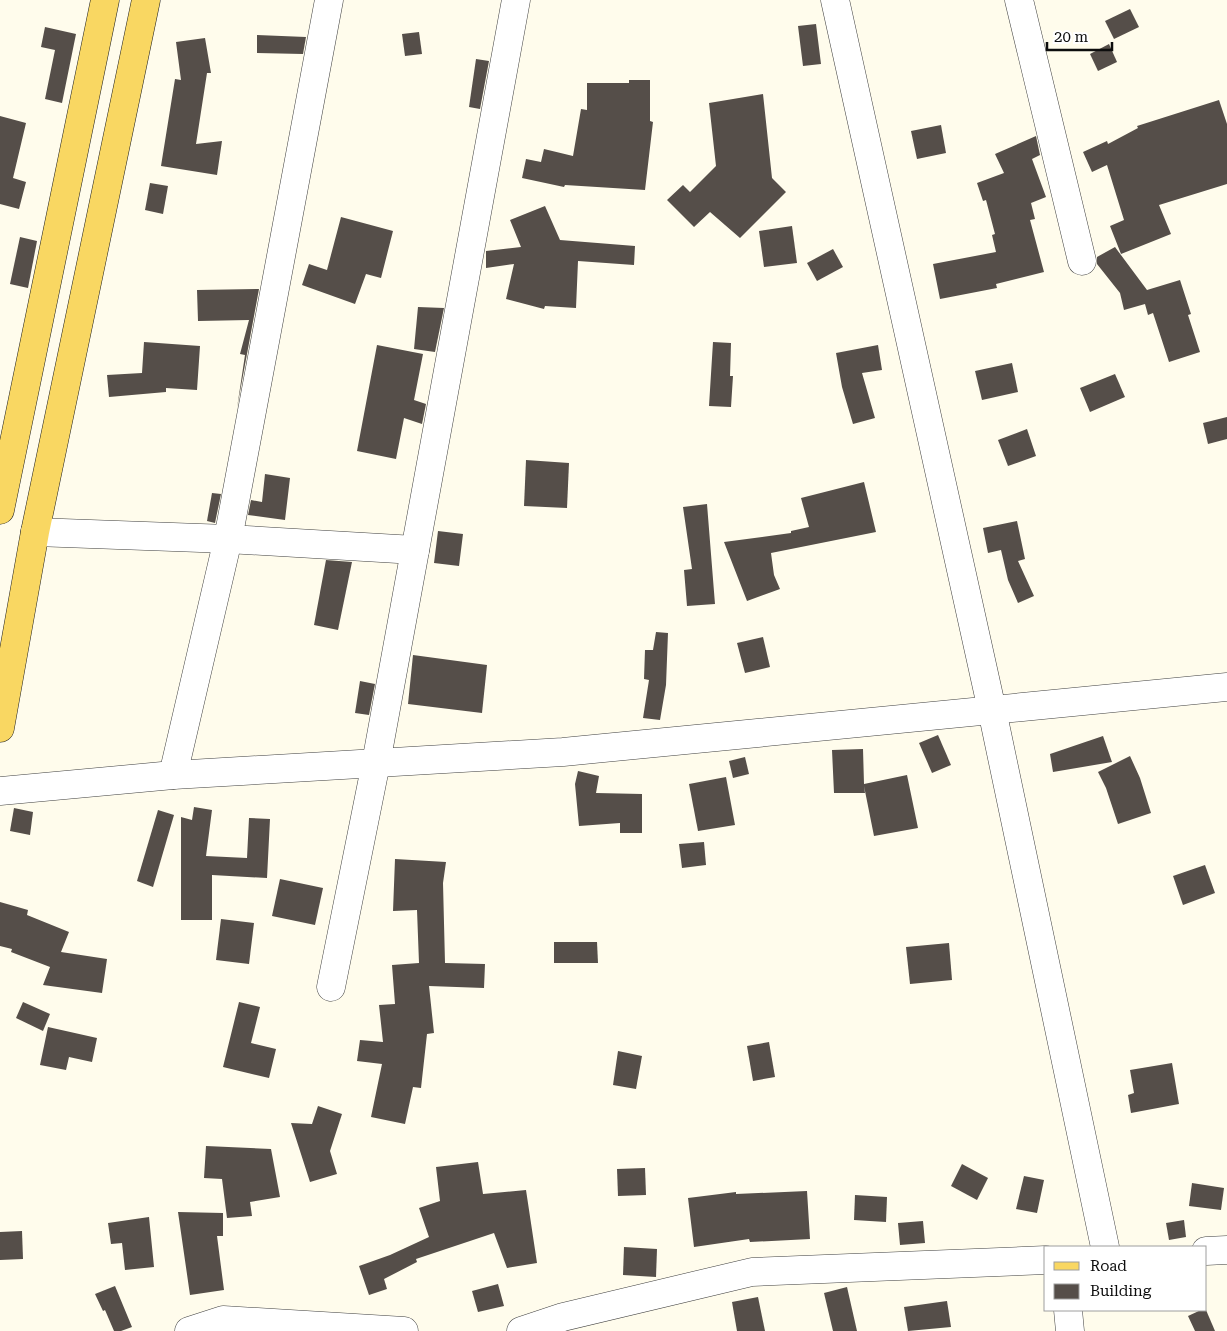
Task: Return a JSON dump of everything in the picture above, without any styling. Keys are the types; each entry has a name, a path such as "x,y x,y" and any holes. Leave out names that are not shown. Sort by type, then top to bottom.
{"main road":[{"path":"0,510 105,0"},
{"path":"0,728 35,532 146,0"}],"street":[{"path":"174,775 228,538 329,0"},
{"path":"331,987 376,763 516,0"},
{"path":"835,0 992,710 1105,1246"},
{"path":"1019,0 1082,261"},
{"path":"35,532 228,538 415,550"},
{"path":"0,791 174,775 563,752 1227,687"},
{"path":"1207,1251 1227,1250"},
{"path":"521,1331 563,1317 752,1272 1044,1260"},
{"path":"1068,1311 1070,1331"},
{"path":"189,1331 223,1320 404,1331"}],"building":[{"path":"1130,9 1139,27 1114,39 1105,21"},
{"path":"816,24 821,64 803,66 798,26"},
{"path":"45,27 76,34 62,103 45,99 55,50 41,47"},
{"path":"419,32 422,54 405,56 402,34"},
{"path":"257,35 306,37 303,54 257,53"},
{"path":"205,38 211,73 207,73 196,144 222,141 217,175 161,166 175,79 181,80 176,42"},
{"path":"1109,44 1117,62 1098,71 1090,54"},
{"path":"476,59 489,61 480,109 469,107"},
{"path":"629,80 650,80 650,121 653,122 645,190 565,185 564,187 522,178 526,159 541,162 544,149 573,156 581,109 587,110 587,83 629,83"},
{"path":"763,94 772,178 786,192 740,238 710,212 694,227 667,200 683,185 690,192 716,166 709,103"},
{"path":"1219,100 1227,124 1227,184 1159,205 1171,234 1121,254 1110,226 1124,220 1107,165 1092,172 1083,152 1107,141 1108,144 1138,128 1137,126"},
{"path":"0,116 26,123 13,178 26,182 19,209 0,204"},
{"path":"941,125 946,153 917,159 911,131"},
{"path":"1036,136 1040,155 1032,159 1046,197 1031,203 1035,219 1030,220 1044,272 996,284 997,288 940,299 933,264 996,252 992,235 995,234 986,200 983,201 977,183 1004,173 995,154"},
{"path":"150,183 168,186 163,214 145,210"},
{"path":"545,206 560,240 635,246 634,265 578,261 576,308 545,306 544,309 506,299 514,264 486,268 486,251 521,247 510,220"},
{"path":"341,217 393,231 381,278 366,274 355,304 302,285 309,264 327,270"},
{"path":"792,226 797,263 764,267 759,231"},
{"path":"20,237 37,241 28,288 10,284"},
{"path":"1115,247 1147,290 1180,280 1191,314 1188,315 1200,352 1169,362 1153,313 1148,315 1145,304 1124,310 1120,293 1097,264 1097,257"},
{"path":"833,249 843,267 817,281 807,263"},
{"path":"259,289 237,408 245,355 240,354 249,320 198,321 197,290"},
{"path":"418,307 444,308 435,352 414,349"},
{"path":"144,342 200,346 197,390 166,388 166,392 109,397 107,375 142,373"},
{"path":"713,342 731,343 730,376 733,376 731,407 709,406"},
{"path":"377,345 423,354 414,400 426,404 422,424 404,418 396,459 357,451"},
{"path":"878,345 882,370 862,373 875,418 853,424 842,387 836,353"},
{"path":"1012,363 1018,392 982,400 975,371"},
{"path":"1115,374 1125,397 1090,412 1080,388"},
{"path":"1227,417 1227,439 1208,444 1203,423"},
{"path":"1027,429 1036,456 1008,466 998,440"},
{"path":"526,460 569,463 567,508 524,506"},
{"path":"265,474 290,478 285,520 248,515 251,500 262,502"},
{"path":"864,482 876,532 771,553 774,575 780,589 747,601 724,542 791,533 791,531 809,527 801,498"},
{"path":"212,493 221,494 215,523 207,521"},
{"path":"707,504 715,604 687,606 684,570 692,569 683,507"},
{"path":"1017,521 1025,559 1018,561 1034,596 1018,603 1008,580 1001,550 988,553 983,528"},
{"path":"438,531 463,534 459,566 434,563"},
{"path":"326,560 352,562 338,630 314,625"},
{"path":"656,632 668,633 666,685 660,720 643,718 649,680 644,679 645,650 653,650"},
{"path":"763,637 770,667 745,673 737,643"},
{"path":"413,655 487,665 482,713 408,704"},
{"path":"360,681 375,684 369,715 355,713"},
{"path":"938,735 951,765 932,773 919,743"},
{"path":"1103,736 1112,762 1053,772 1050,754"},
{"path":"863,749 864,784 907,775 918,828 874,836 864,786 865,793 834,793 832,750"},
{"path":"1130,756 1140,778 1151,813 1118,824 1106,788 1098,772"},
{"path":"745,757 749,774 733,778 729,761"},
{"path":"578,771 599,776 596,793 642,794 642,833 620,833 620,823 579,826 575,784"},
{"path":"726,777 735,825 698,831 689,784"},
{"path":"194,807 212,810 206,856 247,858 249,818 270,819 267,878 212,875 212,920 181,920 181,817 192,820"},
{"path":"14,808 33,812 30,835 10,831"},
{"path":"158,810 174,815 153,887 137,881"},
{"path":"704,842 706,865 682,868 679,844"},
{"path":"395,859 446,862 443,883 445,963 485,964 484,988 429,986 434,1033 427,1034 421,1088 413,1087 405,1124 371,1117 382,1064 357,1061 360,1040 383,1042 379,1005 395,1004 392,965 419,963 417,910 393,911"},
{"path":"1205,865 1215,893 1183,905 1173,876"},
{"path":"280,879 323,888 315,925 272,916"},
{"path":"0,902 28,910 27,915 69,932 61,952 107,959 102,993 43,985 50,967 11,952 12,949 0,946"},
{"path":"221,919 254,923 249,964 216,960"},
{"path":"554,942 597,942 598,963 554,963"},
{"path":"949,943 952,980 910,984 906,947"},
{"path":"23,1002 50,1014 43,1031 16,1018"},
{"path":"239,1002 260,1007 251,1043 276,1049 269,1078 223,1067"},
{"path":"48,1027 97,1038 92,1062 69,1057 66,1070 40,1065"},
{"path":"769,1042 775,1077 753,1081 747,1046"},
{"path":"618,1051 642,1056 636,1089 613,1085"},
{"path":"1172,1063 1179,1104 1131,1113 1128,1095 1134,1093 1130,1070"},
{"path":"318,1106 342,1114 330,1151 337,1174 310,1182 291,1123 312,1124"},
{"path":"206,1146 271,1149 280,1197 250,1202 252,1216 227,1218 222,1179 204,1178"},
{"path":"478,1162 483,1194 526,1190 537,1263 507,1268 494,1233 416,1259 417,1262 384,1279 387,1289 369,1295 359,1266 390,1255 429,1237 419,1208 440,1201 436,1167"},
{"path":"962,1164 988,1178 977,1200 951,1186"},
{"path":"645,1168 646,1195 618,1196 617,1169"},
{"path":"1024,1176 1044,1180 1037,1213 1016,1209"},
{"path":"1192,1183 1224,1188 1221,1210 1189,1206"},
{"path":"807,1191 810,1239 750,1242 749,1239 694,1247 688,1198 736,1192 736,1194"},
{"path":"855,1195 887,1197 886,1222 854,1220"},
{"path":"178,1212 223,1213 223,1236 217,1236 224,1290 190,1295"},
{"path":"149,1217 154,1267 125,1270 122,1243 111,1244 108,1223"},
{"path":"1184,1220 1186,1237 1169,1240 1166,1223"},
{"path":"923,1221 925,1243 900,1245 898,1223"},
{"path":"22,1231 23,1259 0,1260 0,1232"},
{"path":"624,1247 657,1249 656,1277 623,1275"},
{"path":"498,1284 504,1306 478,1312 472,1291"},
{"path":"115,1286 132,1327 121,1331 114,1331 105,1310 103,1311 95,1294"},
{"path":"847,1287 857,1331 833,1331 824,1293"},
{"path":"758,1297 765,1331 737,1331 732,1302"},
{"path":"947,1301 951,1327 908,1331 904,1307"},
{"path":"1199,1311 1206,1311 1215,1331 1195,1331 1188,1316"}]}
